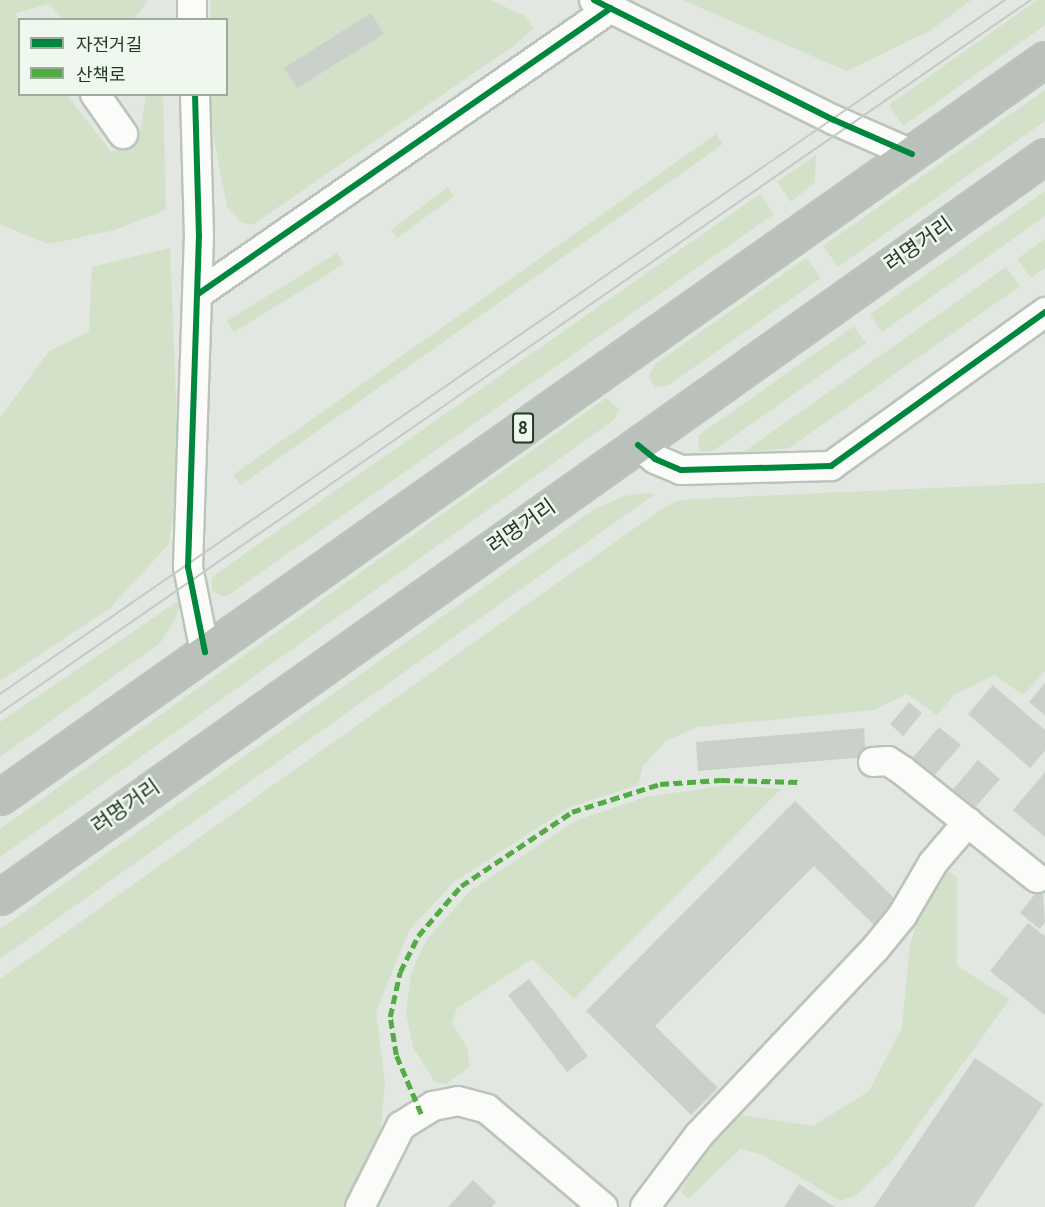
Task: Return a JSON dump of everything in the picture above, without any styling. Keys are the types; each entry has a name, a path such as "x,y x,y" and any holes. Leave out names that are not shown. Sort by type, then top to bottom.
{"highway":[{"name":"8","path":"0,797 1045,59"},
{"name":"려명거리","path":"0,897 1045,156"}],"street":[{"path":"192,0 192,18"},
{"path":"198,294 602,4 834,120 912,154"},
{"path":"96,96 123,134"},
{"path":"195,96 198,294 188,567 205,652"},
{"path":"638,445 655,459 681,470 831,466 1042,320"},
{"path":"873,762 888,761 902,770 1037,878"},
{"path":"645,1207 699,1135 875,949 902,916 933,863 968,822"},
{"path":"360,1207 401,1126 433,1106 458,1101 487,1109 603,1207"}],"green space":[{"path":"0,0 148,0 135,18 62,18 49,4 15,13 18,18 18,96 68,96 111,152 138,144 146,96 163,98 166,210 115,230 48,244 0,224"},
{"path":"211,0 490,0 523,15 534,28 515,45 252,225 241,222 227,207 208,108 208,96 228,96 228,18 210,18"},
{"path":"682,0 971,0 931,30 847,71"},
{"path":"1037,0 1045,0 1045,25 903,126 889,105"},
{"path":"1045,90 1045,121 838,267 823,246"},
{"path":"716,134 723,144 241,485 233,475"},
{"path":"816,155 815,182 791,202 777,182"},
{"path":"448,187 454,196 397,238 391,230"},
{"path":"1045,191 1045,216 882,332 870,314"},
{"path":"760,194 774,214 230,594 224,597 212,591 212,579 216,574"},
{"path":"1045,239 1045,268 1031,278 1017,259"},
{"path":"170,248 179,472 169,544 109,609 0,681 0,418 49,351 89,332 92,267"},
{"path":"337,253 344,264 234,332 227,321"},
{"path":"806,258 821,278 669,385 656,387 651,382 649,376 654,365"},
{"path":"1006,267 1020,286 789,448 742,453"},
{"path":"854,326 866,343 713,451 702,452 698,448 699,435"},
{"path":"606,398 619,409 614,420 0,857 0,829"},
{"path":"1045,483 1045,671 1023,695 995,675 955,694 937,715 907,694 874,710 697,727 666,741 643,766 638,785 570,807 454,882 410,929 376,1011 385,1084 379,1146 347,1207 0,1207 0,979 663,508 676,501 693,499"},
{"path":"655,494 0,959 0,929 593,510 624,496"},
{"path":"181,599 176,618 160,643 0,757 0,722"},
{"path":"726,785 781,789 574,999 532,959 457,1008 452,1023 468,1049 469,1067 446,1084 435,1082 413,1047 406,1014 411,973 427,939 470,891 577,820 646,797"},
{"path":"943,868 957,877 957,966 1010,999 892,1161 857,1195 840,1201 761,1154 740,1149 688,1199 681,1191 683,1187 723,1128 740,1115 813,1126 869,1091 902,1028 910,946 928,884"}],"building":[{"path":"371,13 384,34 297,88 284,68"},
{"path":"1045,683 1045,715 1029,702"},
{"path":"993,685 1045,730 1045,751 1030,768 968,714"},
{"path":"909,702 922,713 903,736 890,724"},
{"path":"939,727 961,745 931,779 910,761"},
{"path":"864,728 866,757 698,771 696,742"},
{"path":"978,760 1000,779 970,813 949,794"},
{"path":"1045,772 1045,837 1013,810"},
{"path":"795,801 900,904 877,928 814,866 655,1026 718,1088 691,1115 586,1011"},
{"path":"1042,885 1045,922 1040,929 1020,913"},
{"path":"1028,923 1045,936 1045,1015 990,971"},
{"path":"529,979 588,1056 567,1072 508,995"},
{"path":"975,1058 1043,1104 974,1207 874,1207"},
{"path":"473,1180 496,1202 492,1207 448,1207"},
{"path":"799,1184 835,1207 784,1207"}],"tram line":[{"path":"0,694 1005,0"},
{"path":"0,713 1031,0"}],"marked path":[{"path":"421,1114 396,1055 390,1017 400,972 418,936 461,886 572,812 660,784 721,780 799,782"}],"cycle path":[{"path":"594,0 834,120 912,154"},
{"path":"198,294 611,8"},
{"path":"195,96 199,235 188,567 205,652"},
{"path":"638,445 655,459 681,470 831,466 1045,312"}]}
